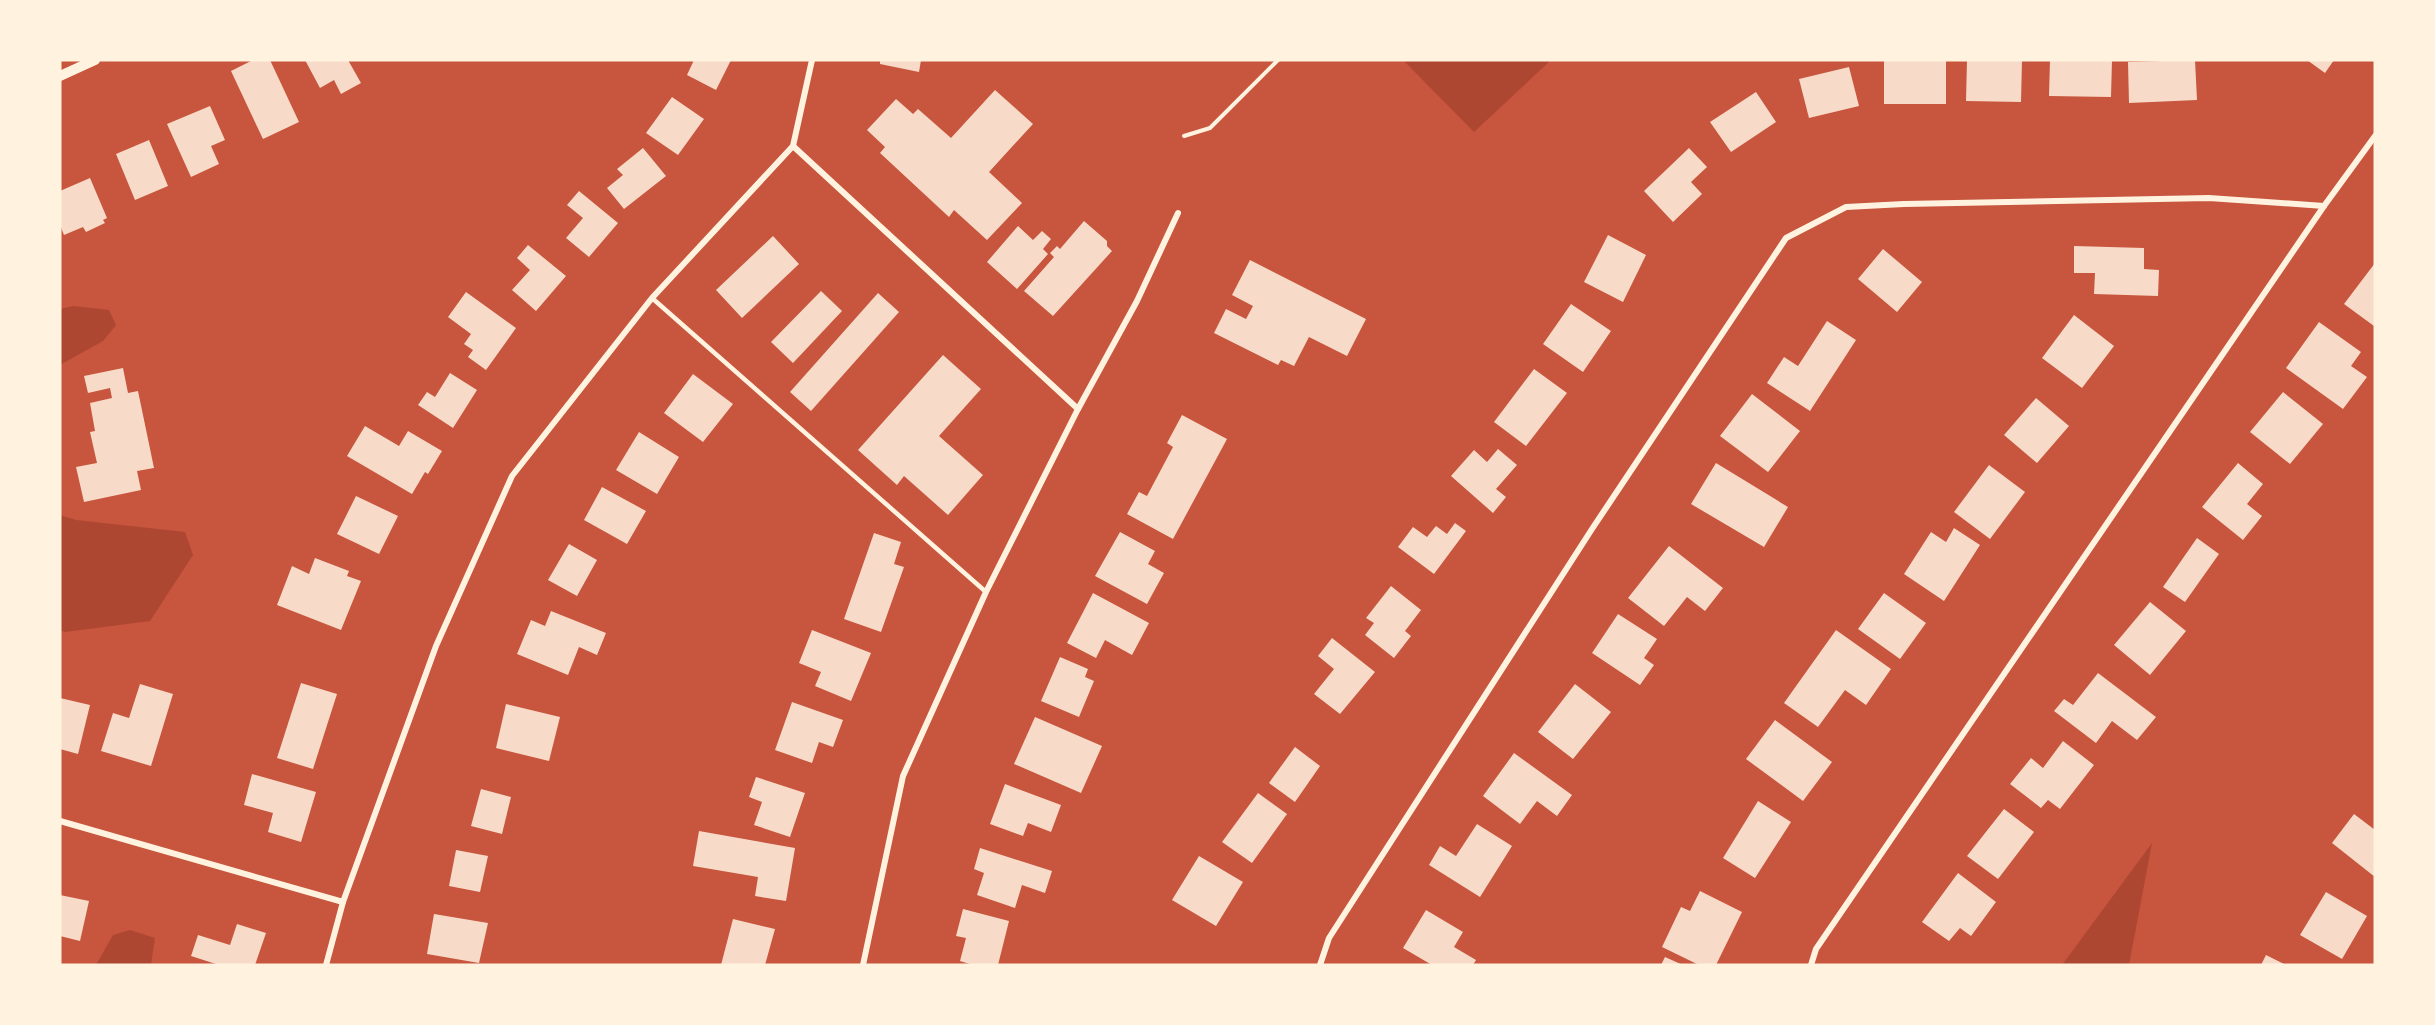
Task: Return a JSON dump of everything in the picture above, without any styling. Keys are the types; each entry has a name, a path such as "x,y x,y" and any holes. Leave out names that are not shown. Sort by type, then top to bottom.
{"street":[{"path":"60,76 95,60"},
{"path":"327,965 343,902 436,646 512,476 652,298 793,146 812,60"},
{"path":"1811,965 1816,949 2324,206 2375,136"},
{"path":"793,146 1078,409"},
{"path":"1320,965 1329,938 1361,888 1592,529 1786,238 1846,207 2209,198 2324,206"},
{"path":"863,965 903,776 986,592 1078,409 1137,301 1178,213"},
{"path":"60,821 343,902"}],"lane":[{"path":"652,298 986,592"}],"path":[{"path":"1184,136 1210,128 1278,60"}],"shaded area":[{"path":"1403,60 1551,60 1474,132"},
{"path":"73,306 109,310 116,325 103,341 60,365 60,309"},
{"path":"60,515 76,520 185,532 193,555 150,621 65,632 60,630"},
{"path":"2152,843 2129,965 2062,965"},
{"path":"130,930 155,938 151,965 96,965 113,935"}],"building":[{"path":"253,60 270,60 299,122 263,139 231,71"},
{"path":"305,60 348,60 361,83 341,94 334,80 320,88"},
{"path":"694,60 731,60 716,90 687,75"},
{"path":"880,60 921,60 919,72 880,64"},
{"path":"1884,60 1946,60 1946,104 1884,104"},
{"path":"1967,60 2022,60 2021,102 1966,101"},
{"path":"2050,60 2112,60 2111,97 2049,96"},
{"path":"2195,60 2197,100 2129,103 2128,62"},
{"path":"2307,60 2334,60 2325,73"},
{"path":"1849,67 1859,106 1809,118 1799,79"},
{"path":"995,90 1033,124 989,172 1022,203 987,240 954,210 949,217 880,153 885,147 867,130 896,99 913,114 918,109 951,138"},
{"path":"1756,92 1776,122 1731,152 1710,122"},
{"path":"672,97 704,119 678,155 646,133"},
{"path":"210,106 225,140 211,146 219,164 191,177 167,124"},
{"path":"149,140 168,186 135,200 116,154"},
{"path":"643,148 666,176 624,209 607,188 623,175 617,169"},
{"path":"1689,148 1707,167 1691,182 1702,194 1673,222 1644,191"},
{"path":"90,178 107,218 103,220 105,223 86,232 83,227 64,235 60,225 60,191"},
{"path":"579,191 618,223 589,257 566,238 583,218 567,205"},
{"path":"1084,221 1107,241 1107,246 1112,251 1053,316 1024,291 1054,257 1050,253 1057,246 1060,249"},
{"path":"1018,226 1033,240 1042,231 1051,239 1043,249 1048,254 1017,289 987,262"},
{"path":"1608,235 1646,255 1623,302 1584,282"},
{"path":"773,236 799,264 742,318 716,290"},
{"path":"528,245 566,276 536,311 512,290 530,270 517,258"},
{"path":"2074,246 2144,248 2144,269 2159,270 2158,296 2094,294 2095,273 2074,273"},
{"path":"1883,249 1922,282 1897,312 1858,279"},
{"path":"1250,260 1366,319 1347,356 1309,337 1294,366 1281,360 1278,365 1214,333 1226,309 1246,319 1253,306 1232,295"},
{"path":"2375,263 2375,325 2374,326 2344,304"},
{"path":"821,291 842,311 793,363 771,342"},
{"path":"466,292 516,328 486,370 468,357 473,350 464,344 471,334 448,317"},
{"path":"878,293 899,312 811,411 790,392"},
{"path":"1571,304 1611,331 1583,372 1543,344"},
{"path":"2074,315 2114,346 2082,388 2042,358"},
{"path":"1827,321 1856,340 1810,411 1767,383 1784,357 1798,366"},
{"path":"2319,322 2361,352 2351,366 2367,377 2343,409 2286,368"},
{"path":"943,355 981,389 939,436 983,475 948,515 904,476 897,485 858,450"},
{"path":"123,368 128,393 138,391 154,468 137,471 141,490 84,502 76,467 97,463 90,432 95,431 90,403 112,398 110,388 88,393 84,376"},
{"path":"1534,369 1567,393 1526,446 1494,422"},
{"path":"450,373 477,390 453,428 418,405 427,392 435,397"},
{"path":"693,374 733,404 703,442 664,413"},
{"path":"2283,392 2323,424 2290,464 2250,432"},
{"path":"1752,394 1800,431 1768,472 1720,436"},
{"path":"2036,398 2069,426 2037,463 2004,435"},
{"path":"1182,415 1227,439 1173,539 1127,514 1139,492 1147,496 1173,447 1167,443"},
{"path":"365,426 399,446 408,431 442,451 428,474 425,472 412,494 347,456"},
{"path":"639,432 679,457 657,494 616,470"},
{"path":"1498,449 1517,465 1496,489 1506,497 1493,513 1451,476 1474,450 1487,462"},
{"path":"1716,463 1788,507 1764,547 1691,504"},
{"path":"2238,463 2263,484 2247,504 2262,516 2243,540 2202,507"},
{"path":"1989,465 2025,492 1990,539 1954,512"},
{"path":"602,487 646,511 627,544 584,520"},
{"path":"356,496 398,516 379,554 337,534"},
{"path":"1455,523 1466,531 1434,574 1398,547 1413,527 1427,537 1436,526 1447,534"},
{"path":"1954,528 1980,545 1944,601 1904,574 1931,532 1946,542"},
{"path":"1120,532 1155,551 1148,564 1164,573 1147,604 1095,576"},
{"path":"874,533 901,542 894,564 904,567 881,632 844,619"},
{"path":"2197,538 2219,554 2185,602 2163,587"},
{"path":"569,544 597,560 577,596 548,580"},
{"path":"1669,546 1723,588 1705,611 1687,597 1664,626 1628,598"},
{"path":"315,558 349,571 347,576 361,581 341,630 277,605 292,566 309,574"},
{"path":"1391,586 1421,610 1405,631 1411,636 1394,658 1365,635 1374,623 1366,618"},
{"path":"1093,593 1149,623 1132,655 1105,640 1096,658 1067,643"},
{"path":"1884,593 1926,623 1900,659 1858,629"},
{"path":"2150,602 2186,631 2150,675 2114,645"},
{"path":"551,611 606,633 597,655 579,647 568,675 517,654 531,620 545,626"},
{"path":"1618,614 1657,639 1644,658 1654,665 1640,685 1592,653"},
{"path":"812,630 871,653 851,701 815,686 821,672 799,663"},
{"path":"1836,630 1891,669 1866,705 1845,690 1818,727 1784,703"},
{"path":"1332,638 1375,672 1340,714 1314,694 1334,669 1318,656"},
{"path":"1060,657 1088,669 1085,677 1094,681 1079,717 1041,701"},
{"path":"2098,673 2156,717 2137,740 2112,721 2096,743 2054,711 2064,699 2073,705"},
{"path":"301,683 337,694 313,769 277,758"},
{"path":"140,684 173,694 151,766 101,751 113,713 129,718"},
{"path":"1575,684 1611,712 1573,759 1538,732"},
{"path":"60,698 90,705 78,754 60,749"},
{"path":"792,702 843,720 833,747 819,742 812,763 775,750"},
{"path":"506,704 560,717 549,761 496,748"},
{"path":"1035,717 1102,746 1081,793 1014,764"},
{"path":"1775,720 1832,762 1803,801 1746,759"},
{"path":"2063,741 2094,765 2060,809 2048,800 2041,808 2010,784 2031,758 2043,768"},
{"path":"1295,747 1320,766 1295,802 1269,783"},
{"path":"1514,753 1572,795 1557,816 1537,801 1520,824 1483,796"},
{"path":"252,774 316,792 301,842 268,832 273,813 244,805"},
{"path":"756,777 805,793 790,837 754,825 762,802 749,797"},
{"path":"1005,784 1061,805 1051,832 1028,823 1023,836 990,824"},
{"path":"481,789 511,797 502,834 471,826"},
{"path":"1258,793 1287,814 1252,863 1222,842"},
{"path":"1758,801 1791,822 1755,878 1723,858"},
{"path":"2004,809 2034,832 1998,879 1967,856"},
{"path":"2354,814 2375,830 2375,877 2332,843"},
{"path":"1477,824 1512,846 1480,897 1429,865 1440,846 1456,856"},
{"path":"699,831 795,848 786,901 755,896 758,877 693,866"},
{"path":"980,848 1052,871 1045,893 1022,885 1015,908 977,895 984,873 974,869"},
{"path":"456,850 488,856 480,892 449,886"},
{"path":"1199,856 1243,882 1216,926 1172,900"},
{"path":"1958,873 1996,902 1971,936 1960,928 1949,941 1922,922"},
{"path":"1700,891 1742,912 1716,965 1699,965 1662,947 1681,907 1690,911"},
{"path":"2326,892 2367,916 2342,959 2300,935"},
{"path":"60,895 89,901 80,941 60,936"},
{"path":"963,909 1009,921 998,965 973,965 960,961 966,938 956,936"},
{"path":"1426,910 1463,932 1454,947 1476,960 1473,965 1432,965 1403,948"},
{"path":"434,914 488,923 479,963 427,954"},
{"path":"733,919 775,929 765,965 721,965"},
{"path":"237,924 266,933 255,965 219,965 191,956 198,935 230,945"},
{"path":"2266,955 2286,965 2261,965"},
{"path":"1665,957 1683,965 1661,965"}]}
